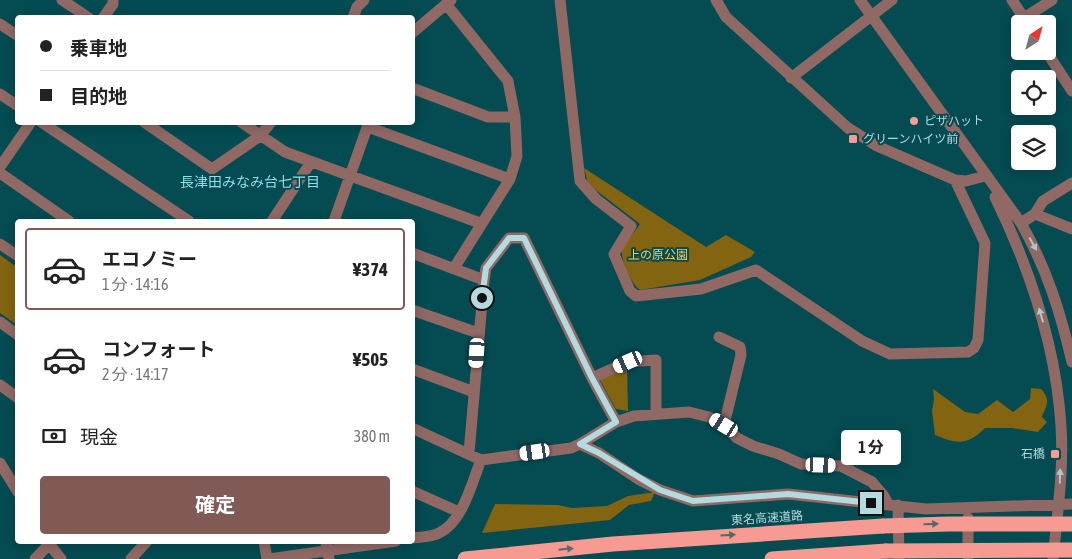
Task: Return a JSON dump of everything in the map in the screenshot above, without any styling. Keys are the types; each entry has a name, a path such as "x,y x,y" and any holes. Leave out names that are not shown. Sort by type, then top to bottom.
{"highway":[{"name":"東名高速道路","path":"465,559 613,544 883,526 1072,524"},
{"path":"772,559 1072,550"}],"street":[{"path":"62,0 84,15"},
{"path":"105,15 113,4 112,0"},
{"path":"354,15 357,7 364,0"},
{"path":"560,0 580,181 596,199 631,226 614,254 630,291 636,296 701,289 756,270 862,341 890,354 968,352 974,348 978,340 985,243 955,180"},
{"path":"716,0 726,17 848,128 877,146 955,180 966,181 985,176"},
{"path":"860,0 985,176 1021,222 1040,258 1053,290 1072,362"},
{"path":"791,78 892,0"},
{"path":"1012,0 1022,15"},
{"path":"1033,15 1052,0"},
{"path":"415,30 449,2 508,81 515,117 517,156 510,179 480,223 454,268"},
{"path":"0,24 15,34"},
{"path":"1054,60 1068,76 1072,92"},
{"path":"415,89 488,117 515,117"},
{"path":"0,94 15,104"},
{"path":"0,167 29,125"},
{"path":"46,125 182,211 188,219"},
{"path":"148,125 210,172 260,136 269,125"},
{"path":"245,125 285,152 480,223"},
{"path":"335,219 368,125 510,179"},
{"path":"273,219 311,162"},
{"path":"0,173 66,219"},
{"path":"985,176 1024,262 1047,333 1058,385 1061,429 1058,506 1053,559"},
{"path":"1021,222 1035,214 1043,201 1072,183"},
{"path":"1035,214 1072,229"},
{"path":"469,453 478,333 486,268 509,238 524,238 592,378 616,422"},
{"path":"0,244 15,254"},
{"path":"415,254 484,280"},
{"path":"415,311 478,333"},
{"path":"0,322 15,332"},
{"path":"719,337 740,347 741,355 724,425"},
{"path":"592,378 628,362 656,360 656,414"},
{"path":"415,370 474,392"},
{"path":"0,385 15,396"},
{"path":"415,429 482,460 571,448 616,422 634,416 689,412 710,417 724,425 737,438 753,446 779,454 801,464 841,466 872,482 893,505 892,555"},
{"path":"580,444 599,453 660,490 693,501 788,494 926,509 1058,506 1072,504"},
{"path":"415,538 438,534 448,528 459,512 482,460"},
{"path":"0,463 15,487"},
{"path":"415,492 459,512"},
{"path":"968,508 968,559"},
{"path":"35,559 47,544"},
{"path":"50,544 61,559"},
{"path":"131,559 144,544"},
{"path":"265,544 268,559 377,544"},
{"path":"326,544 329,559"}],"green space":[{"name":"上の原公園","path":"584,168 706,247 726,235 755,252 751,257 700,280 640,290 625,266 622,251 640,224 588,184"},
{"path":"0,255 15,266 15,324 0,313"},
{"path":"627,365 628,411 616,409 600,380"},
{"path":"1031,388 1041,389 1047,399 1047,405 1042,417 1047,422 1038,432 1012,428 985,428 973,438 962,442 935,435 932,411 933,389 965,412 978,414 997,400 1013,412 1030,399"},
{"path":"655,492 651,501 629,505 610,520 482,533 495,504 558,505 572,508 607,506 628,496"}],"place":[{"name":"ピザハット","path":"914,121"},
{"name":"グリーンハイツ前","path":"853,139"},
{"name":"石橋","path":"1055,454"}],"district":[{"name":"長津田みなみ台七丁目","path":"250,182"}],"route":[{"path":"482,298 486,268 509,238 524,238 592,378 616,422 580,444 618,464 649,485 693,501 740,496 788,494 871,503"}]}
